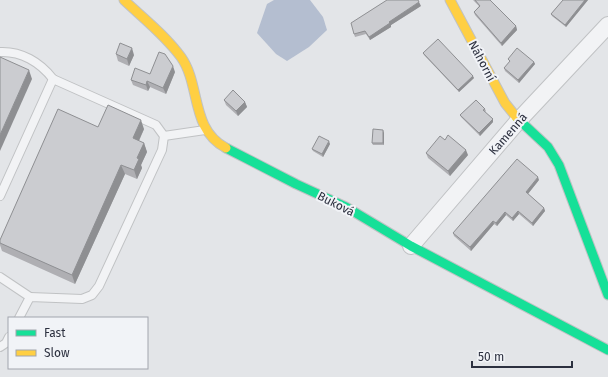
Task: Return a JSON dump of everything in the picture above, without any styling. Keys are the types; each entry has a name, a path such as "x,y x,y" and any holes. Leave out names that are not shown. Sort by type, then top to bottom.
{"street":[{"name":"Buková","path":"124,0 165,38 181,57 187,68 199,115 206,130 220,144 296,184 346,207 411,246 608,350"},
{"name":"Náhorní","path":"450,0 505,102 519,120 548,147 559,165 608,295"},
{"name":"Kamenná","path":"411,246 519,120 608,25"}],"lane":[{"path":"0,52 12,52 30,59 47,71 53,79 156,125 164,136 162,150 99,286 92,295 82,299 30,297 0,277"},
{"path":"0,196 53,79"},
{"path":"164,136 206,130"},
{"path":"20,317 30,297"},
{"path":"0,347 6,343 8,339"}],"water":[{"path":"274,0 310,0 323,17 327,30 309,47 287,61 276,54 257,33 267,4"}],"building":[{"path":"387,0 418,0 419,2 369,37 365,31 354,34 351,23"},
{"path":"475,0 490,0 516,26 501,43 474,12 480,6"},
{"path":"563,0 585,0 565,25 551,14"},
{"path":"438,39 473,76 458,90 423,53"},
{"path":"120,43 132,48 127,59 116,54"},
{"path":"517,48 534,62 518,80 504,68 510,61 508,59"},
{"path":"159,52 165,54 173,66 163,88 147,81 146,85 131,80 135,68 150,74"},
{"path":"0,57 29,70 0,135"},
{"path":"233,90 245,102 236,111 224,100"},
{"path":"476,100 485,109 483,110 493,119 479,133 460,115"},
{"path":"108,105 141,120 133,138 144,143 137,158 139,159 134,170 121,165 72,275 0,243 58,109 98,127"},
{"path":"373,129 383,130 383,143 372,143"},
{"path":"448,135 466,150 448,171 426,153 440,136 445,140"},
{"path":"319,136 329,141 322,154 312,149"},
{"path":"517,159 538,177 526,192 544,208 532,223 518,211 512,218 505,212 496,223 493,221 470,247 453,233"}],"traffic: fast":[{"path":"517,118 548,147 559,165 608,295"},
{"path":"226,148 296,184 346,207 411,246 608,350"}],"traffic: slow":[{"path":"124,0 161,34 181,57 191,80 201,118 207,130 215,140 226,148"},
{"path":"450,0 505,103 517,118"}]}
